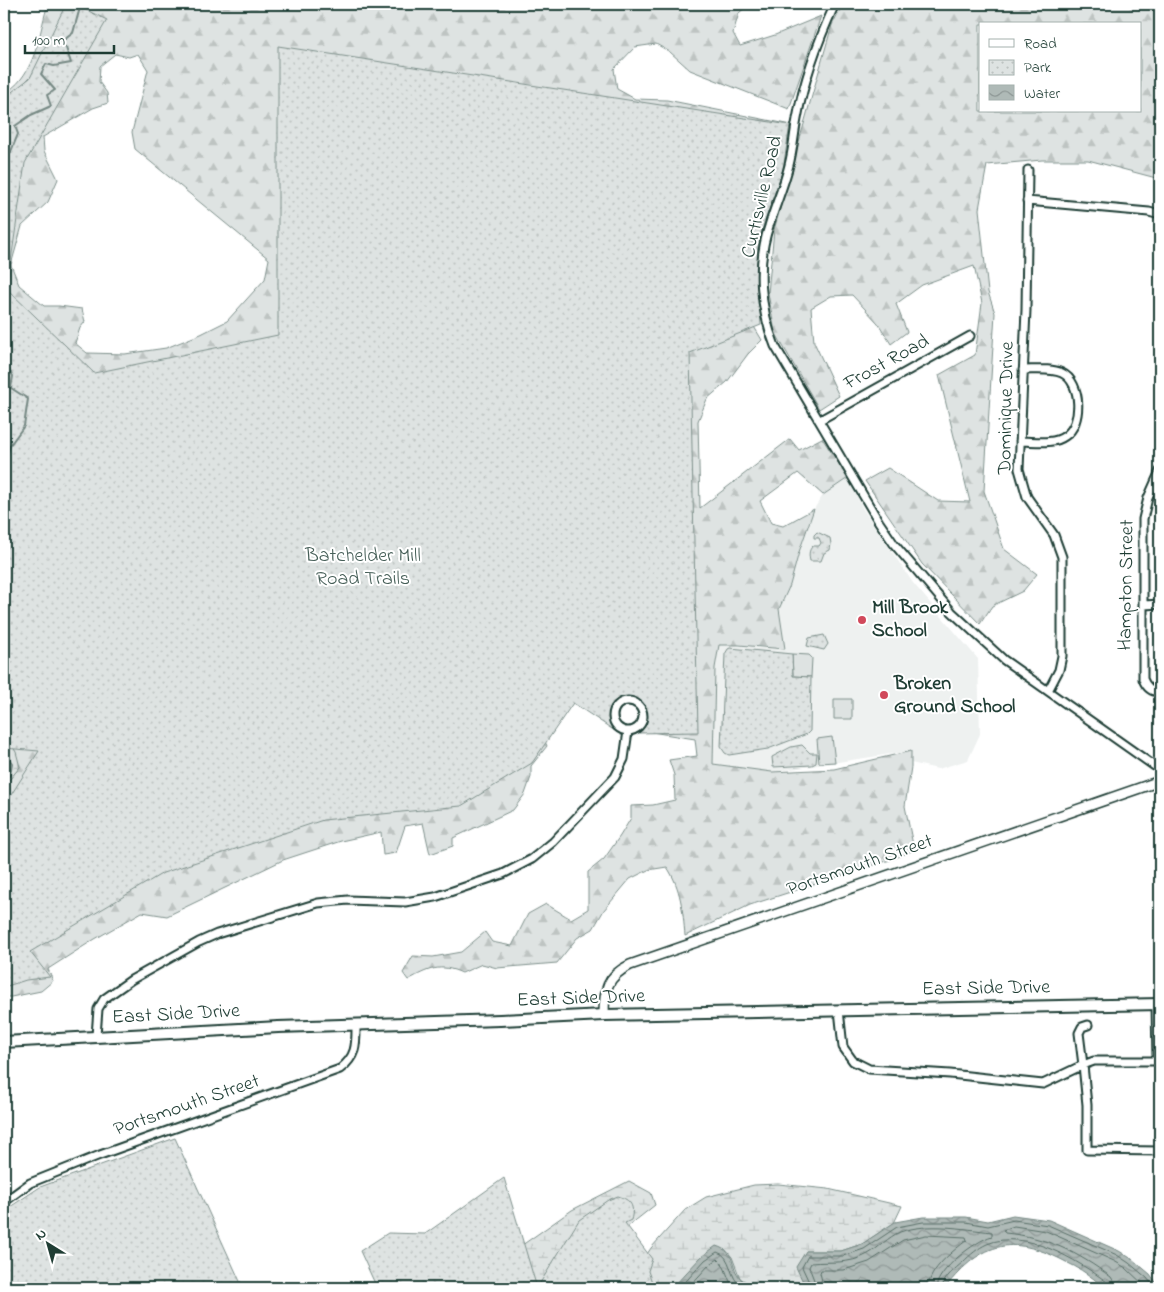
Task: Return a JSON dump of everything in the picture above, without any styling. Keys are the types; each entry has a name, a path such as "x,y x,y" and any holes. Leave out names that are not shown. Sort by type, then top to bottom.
{"main road":[{"name":"East Side Drive","path":"4,1042 356,1024 491,1021 604,1015 1158,1004"}],"street":[{"name":"Curtisville Road","path":"835,4 810,67 796,119 788,171 768,228 762,265 763,305 767,326 775,346 857,486 894,544 961,622 1004,660 1160,770"},
{"name":"Dominique Drive","path":"1028,170 1019,469 1023,488 1032,506 1057,542 1063,564 1062,656 1059,670 1048,692"},
{"path":"1027,201 1149,212 1160,215"},
{"name":"Frost Road","path":"820,420 970,336"},
{"path":"1020,441 1045,442 1059,440 1072,430 1076,416 1076,389 1067,376 1054,370 1023,370"},
{"name":"Hampton Street","path":"1160,471 1148,498 1143,519 1143,679 1150,690 1160,692"},
{"path":"1144,606 1160,604"},
{"path":"628,701 639,706 642,718 639,726 628,731 623,731 616,726 613,714 620,703 628,701"},
{"path":"96,1036 98,1009 104,999 131,980 208,938 318,903 348,900 399,902 426,899 503,874 526,862 553,842 615,777 624,759 628,731"},
{"name":"Portsmouth Street","path":"604,1015 608,984 617,972 630,965 1160,781"},
{"path":"839,1010 843,1047 852,1061 869,1069 950,1074 1043,1084 1094,1061 1159,1061 1158,1004"},
{"name":"Portsmouth Street","path":"4,1202 30,1183 100,1155 339,1070 350,1060 353,1054 356,1044 356,1024"},
{"path":"1088,1025 1082,1027 1079,1033 1088,1117 1087,1150 1160,1151"}],"shaded area":[{"path":"848,478 863,509 913,583 978,659 980,734 968,760 938,769 911,763 911,751 772,772 713,764 715,668 719,645 785,649 779,609 790,585 814,509 823,495"}],"green space":[{"name":"Batchelder Mill Road Trails","path":"48,4 749,4 739,13 733,33 740,46 775,35 821,16 789,109 690,70 670,52 656,44 635,47 614,69 617,89 635,99 667,100 792,125 753,259 753,325 762,340 748,354 727,382 707,399 698,421 700,508 790,439 799,450 822,438 848,478 823,495 798,473 760,501 771,523 783,526 814,509 790,585 779,609 785,649 719,645 715,668 713,764 772,772 834,769 911,751 911,767 905,806 914,850 893,859 750,905 685,936 680,900 672,875 667,867 648,870 630,879 604,910 593,929 577,938 557,963 497,968 482,964 462,973 441,968 428,970 408,980 403,973 413,956 433,957 461,952 485,932 492,942 512,946 528,914 546,904 571,919 588,909 588,872 604,859 620,836 631,818 631,806 653,805 675,800 674,775 669,760 697,756 695,739 645,731 652,721 637,695 619,694 603,718 568,701 543,737 547,746 531,766 531,777 525,794 513,810 453,838 453,846 430,854 423,823 405,826 396,853 383,855 381,832 341,841 283,860 167,916 142,912 48,969 53,981 41,991 4,997 4,786 20,767 4,732 4,161 40,67 4,103 4,95 19,81 31,62","holes":["115,54 129,57 138,54 148,70 132,132 135,149 269,259 265,279 227,321 166,348 125,354 87,353 75,343 80,328 85,322 82,309 44,306 19,285 11,265 22,226 48,202 58,179 44,151 43,137 93,108 108,103 107,93 99,82 100,66"]},
{"name":"Batchelder Mill Road Trails","path":"66,4 74,4 107,20 25,163 7,289 94,373 278,335 278,46 790,125 783,169 762,230 758,248 757,269 761,325 690,353 698,732 638,733 645,724 646,713 642,704 635,699 627,698 613,706 610,713 610,721 615,731 573,703 532,763 461,806 323,820 163,873 30,952 50,977 26,980 4,987 4,806 39,751 4,748 4,98 30,78"},
{"path":"843,4 1160,4 1160,179 1088,160 1042,160 987,165 979,209 988,292 995,313 984,491 1004,549 1037,574 1023,591 992,606 980,624 922,564 865,481 888,468 938,501 970,502 939,375 975,355 982,303 974,266 922,285 896,304 907,332 891,344 878,323 852,295 831,296 811,308 814,342 839,396 819,409 775,332 768,293 774,230 832,25"},
{"path":"817,532 830,538 830,550 824,553 821,561 810,561 810,549 813,546 819,546 821,543 819,538 814,538"},
{"path":"824,635 828,644 824,650 807,646 809,638"},
{"path":"730,648 792,654 793,676 811,677 810,731 807,734 768,749 729,755 725,753 721,747 725,654"},
{"path":"792,654 809,655 812,658 811,677 793,676"},
{"path":"834,699 852,699 852,719 834,719"},
{"path":"4,732 16,752 20,767 4,786"},
{"path":"832,737 835,762 819,763 817,739"},
{"path":"802,745 810,753 817,753 816,763 812,765 773,767 772,757 791,747"},
{"path":"175,1138 243,1288 4,1288 4,1211 40,1187"},
{"path":"504,1178 537,1288 377,1288 360,1251 388,1233 425,1234"},
{"path":"629,1181 651,1193 655,1205 626,1228 573,1288 461,1288 572,1210"},
{"path":"778,1184 828,1189 902,1206 894,1223 862,1244 841,1251 806,1251 804,1284 798,1288 770,1288 763,1283 746,1282 740,1278 732,1257 725,1249 672,1288 612,1288 631,1279 651,1248 685,1210 706,1197 754,1185"},
{"path":"618,1196 626,1199 631,1204 631,1220 625,1223 652,1259 648,1271 654,1288 537,1288 579,1220 608,1200"}],"water":[{"path":"1013,1215 1049,1220 1119,1251 1150,1274 1160,1288 1106,1288 1078,1268 1049,1254 1031,1248 1015,1246 986,1251 959,1272 945,1288 798,1288 804,1284 796,1267 806,1251 841,1251 862,1244 895,1222 923,1217 966,1217 988,1221"},
{"path":"716,1246 728,1252 737,1274 743,1281 764,1283 770,1288 672,1288 701,1257"}],"waterway":[{"path":"4,156 10,154 18,134 15,126 31,115 51,106 47,95 55,90 41,74 46,64 54,66 71,63 66,48 61,42 73,33 81,4"},
{"path":"4,363 13,376 11,388 28,399 24,426 10,445 4,467"},
{"path":"4,752 12,763 10,775 4,780"}],"place":[{"name":"Mill Brook School","path":"862,620"},
{"name":"Broken Ground School","path":"884,695"}]}
